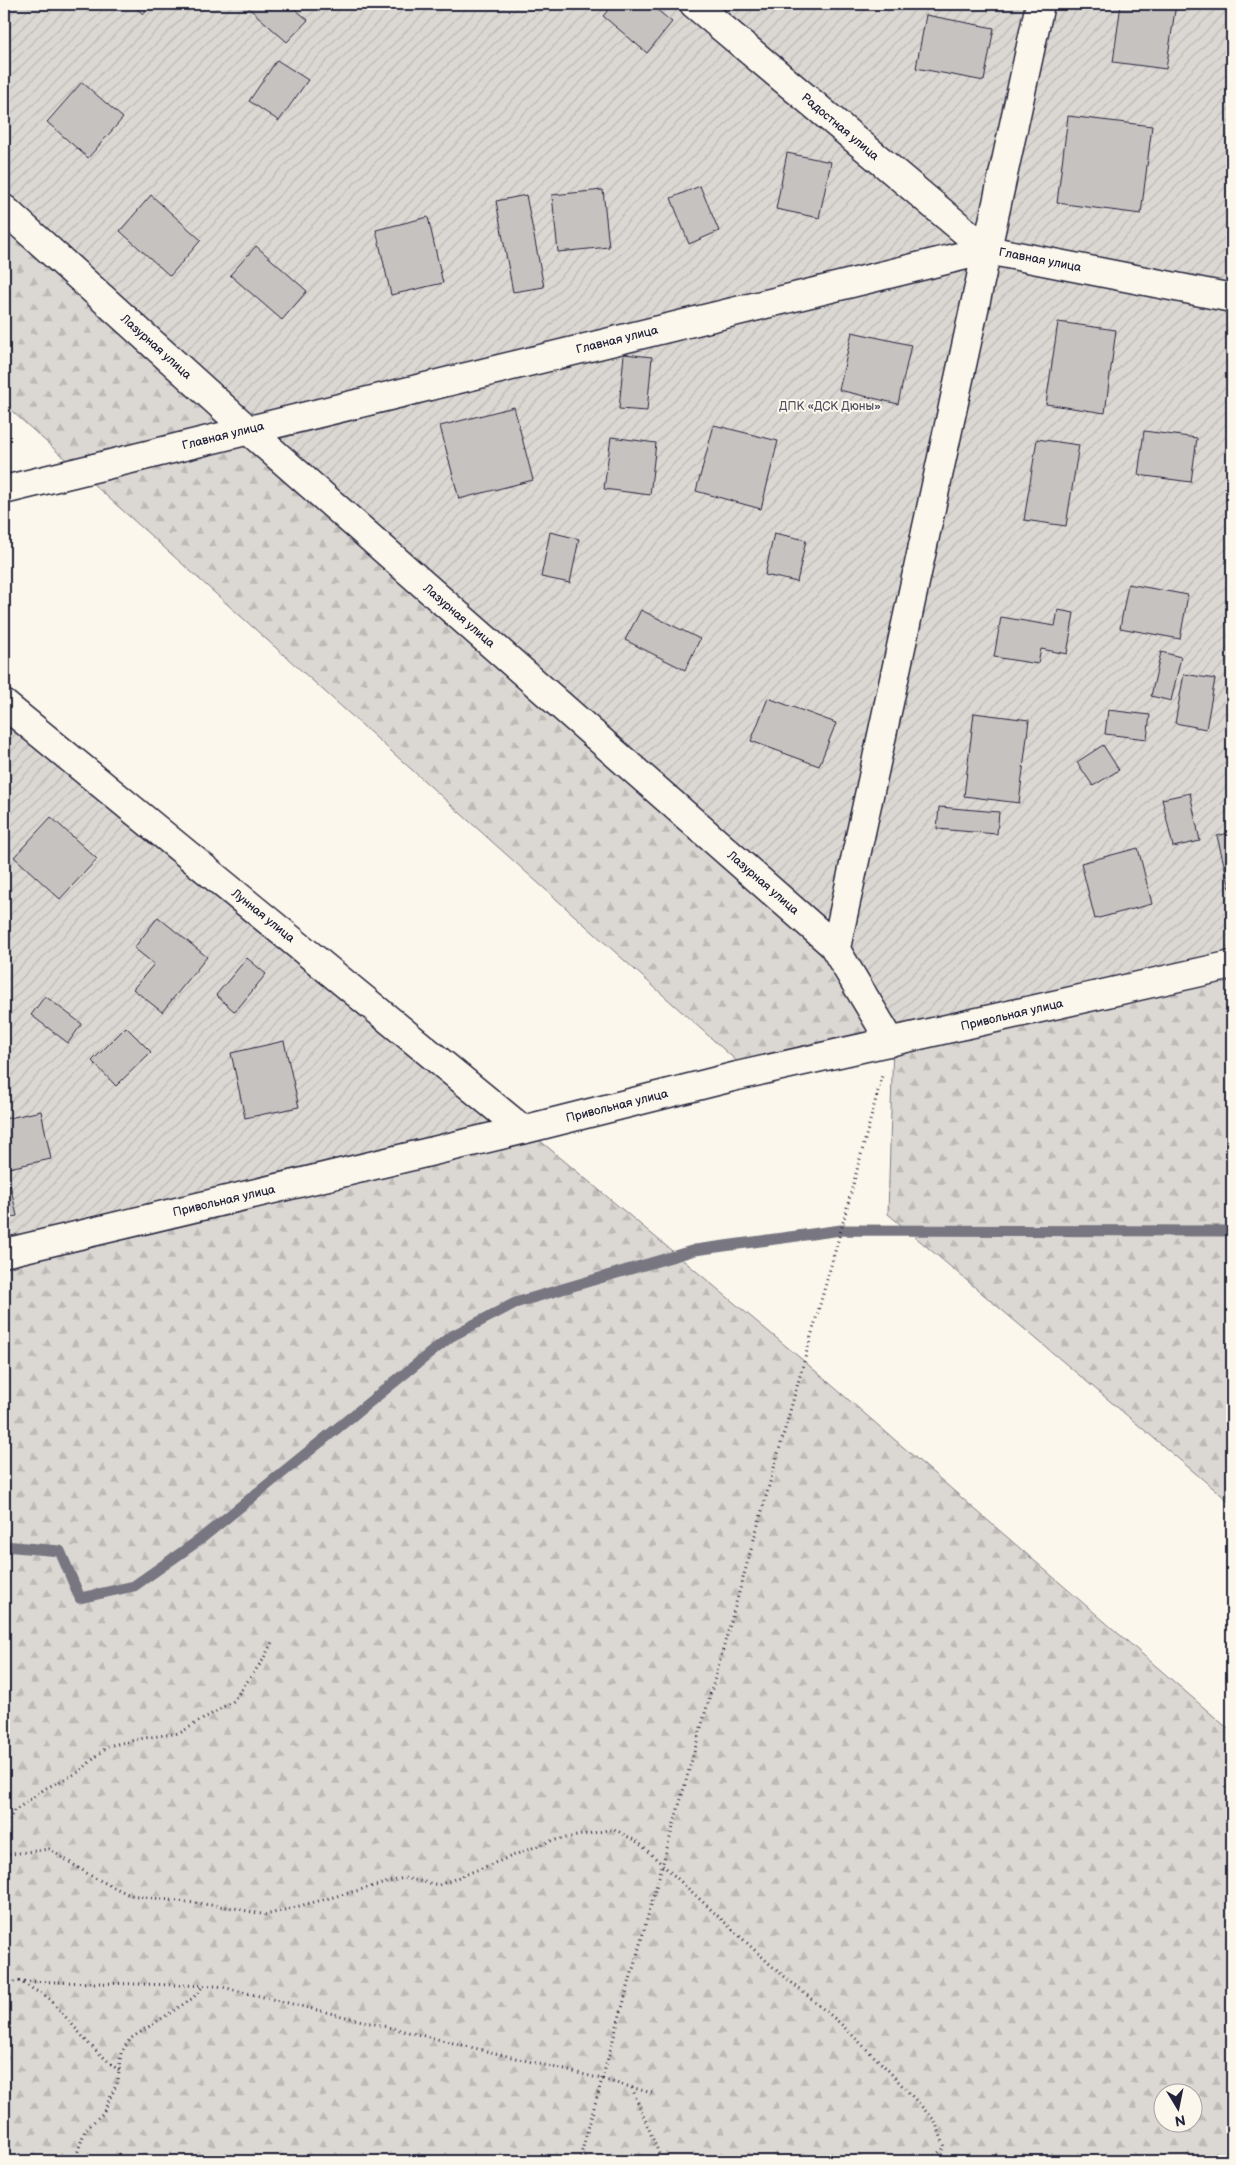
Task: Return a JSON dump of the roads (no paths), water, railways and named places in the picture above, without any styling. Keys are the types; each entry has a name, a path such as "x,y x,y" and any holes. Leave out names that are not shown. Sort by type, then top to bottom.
{"street":[{"name":"Радостная улица","path":"694,4 987,250"},
{"path":"836,948 1040,4"},
{"name":"Лазурная улица","path":"4,209 247,429 836,948 891,1042"},
{"name":"Главная улица","path":"4,490 247,429 987,250 1232,298"},
{"name":"Лунная улица","path":"4,704 522,1129"},
{"name":"Привольная улица","path":"4,1253 737,1076 1232,965"}],"waterway":[{"path":"4,1546 60,1551 80,1598 134,1586 198,1541 450,1337 515,1303 695,1250 841,1230 1232,1231"}],"park label":[{"name":"ДПК «ДСК Дюны»","path":"830,406"}]}
